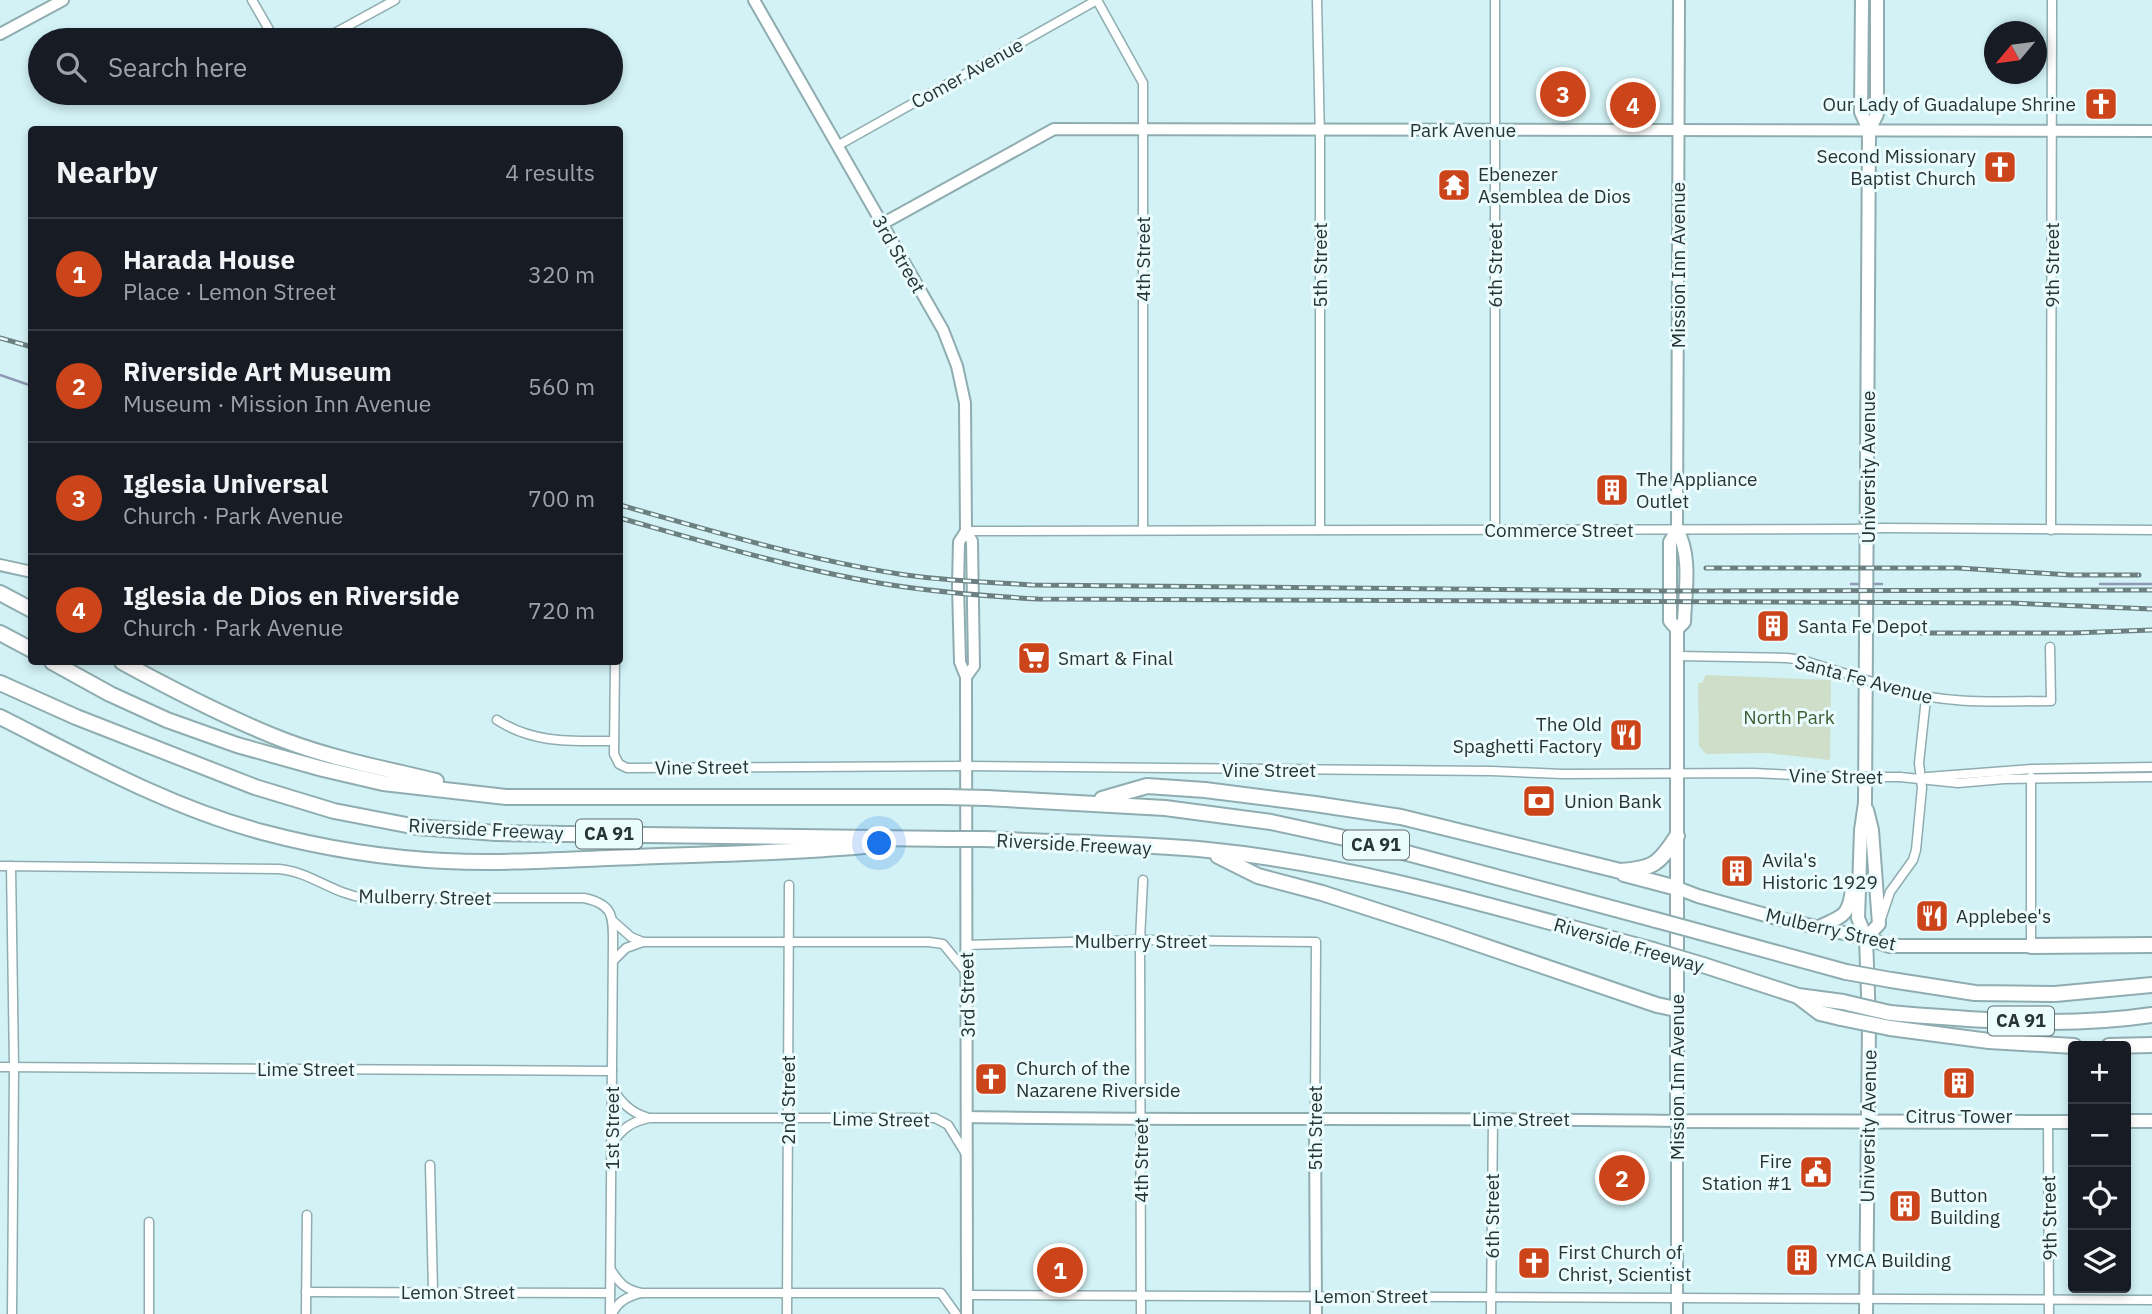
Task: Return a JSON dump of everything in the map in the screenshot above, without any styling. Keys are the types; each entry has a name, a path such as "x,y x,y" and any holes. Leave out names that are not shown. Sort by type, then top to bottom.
{"highway":[{"path":"0,593 28,608"},
{"path":"0,633 28,648"},
{"name":"Riverside Freeway","path":"57,665 110,694 167,720 237,745 383,783 506,797 946,797 1165,808 1271,822 1377,845 1846,972 1975,993 2055,994 2152,985"},
{"path":"128,665 191,699 287,741 380,768 506,797"},
{"name":"Riverside Freeway","path":"0,683 42,704 295,800 334,811 417,827 496,833 985,839 1208,850 1351,873 1653,950 1798,996 1843,1002 1890,1013 2054,1021 2152,1015"},
{"path":"0,689 42,704"},
{"path":"0,717 159,796 239,825 293,840 383,856 467,862 795,852 925,839"},
{"path":"1090,803 1147,786 1205,790 1315,804 1401,817 1619,871 1657,864 1677,836"},
{"path":"1208,850 1258,876 1322,893 1657,1005 1676,1009"},
{"path":"1619,871 1628,877 1677,888"},
{"path":"2031,946 2152,945"},
{"path":"1798,996 1820,1013 1890,1028 1989,1041 2068,1046"},
{"path":"2131,1045 2152,1045"}],"main road":[{"path":"0,34 63,0"},
{"name":"3rd Street","path":"754,0 943,330 957,366 965,403 966,531 959,542 958,586 960,662 965,677 967,1314"},
{"name":"Mission Inn Avenue","path":"1677,1314 1677,629 1670,621 1670,542 1677,530 1679,0"},
{"name":"University Avenue","path":"1862,0 1861,112 1869,131 1865,803 1861,830 1858,918 1866,938 1866,1314"},
{"name":"University Avenue","path":"1869,131 1877,114 1877,0"},
{"name":"Park Avenue","path":"882,224 1054,129 2152,131"},
{"path":"0,565 28,571"},
{"name":"University Avenue","path":"1865,803 1871,830 1879,924"},
{"path":"1819,927 1835,921 1848,910 1854,877 1860,870"},
{"name":"Mulberry Street","path":"1677,888 1698,897 1889,946 2031,946"},
{"path":"1866,938 1879,924"},
{"name":"Lime Street","path":"968,1117 1141,1120 2068,1122"},
{"name":"5th Street","path":"1315,1120 1316,1314"},
{"path":"2131,1121 2152,1121"}],"street":[{"path":"252,0 268,28"},
{"path":"344,28 395,0"},
{"name":"Comer Avenue","path":"837,146 1097,0"},
{"name":"4th Street","path":"1097,0 1143,83 1143,530"},
{"name":"5th Street","path":"1317,0 1320,129 1320,530"},
{"name":"6th Street","path":"1495,0 1495,529"},
{"name":"9th Street","path":"2051,530 2052,0"},
{"name":"Commerce Street","path":"966,531 1783,528 2152,530"},
{"name":"Santa Fe Avenue","path":"1677,656 1802,660 1926,698 1950,701 2051,701 2050,647"},
{"path":"497,720 511,729 540,739 614,741 615,665"},
{"path":"1879,924 1890,892 1909,868 1916,850 1921,778 1919,763 1926,698"},
{"name":"Vine Street","path":"614,741 614,754 619,764 627,768 965,766 1562,774 1753,773 1921,778 1958,783 2152,777"},
{"name":"Vine Street","path":"1921,778 1943,774 2032,769 2152,767"},
{"path":"2031,946 2032,769"},
{"name":"Mulberry Street","path":"0,866 279,869 307,874 340,893 365,898 584,898 607,907 613,921 631,937 643,943"},
{"path":"11,866 14,1067 12,1314"},
{"name":"4th Street","path":"1141,1314 1140,940 1143,880"},
{"name":"2nd Street","path":"787,1314 789,885"},
{"name":"1st Street","path":"611,1314 613,921"},
{"name":"Mulberry Street","path":"966,945 1140,940 1316,942"},
{"path":"613,961 626,948 643,943 929,942 943,944 966,972"},
{"name":"5th Street","path":"1315,1120 1316,942"},
{"name":"Lime Street","path":"0,1067 612,1071"},
{"path":"612,1088 622,1102 636,1114 649,1118"},
{"path":"612,1143 622,1129 634,1121 649,1118"},
{"name":"Lime Street","path":"649,1118 935,1118 948,1125 968,1157"},
{"name":"6th Street","path":"1491,1314 1493,1119"},
{"name":"9th Street","path":"2048,1123 2049,1314"},
{"path":"430,1165 433,1291"},
{"path":"306,1314 307,1215"},
{"path":"149,1222 149,1314"},
{"path":"611,1269 620,1283 641,1293 941,1293 956,1314"},
{"name":"Lemon Street","path":"306,1292 610,1293"},
{"path":"611,1314 616,1305 626,1298 641,1293"},
{"name":"Lemon Street","path":"967,1295 2152,1300"}],"green space":[{"name":"North Park","path":"1706,675 1831,680 1830,760 1767,753 1706,754 1699,746 1698,683 1702,683"}],"waterway":[{"path":"0,375 28,385"},
{"path":"1851,584 1861,584"},
{"path":"1872,584 1882,584"},
{"path":"2100,584 2152,584"}],"railway":[{"path":"0,338 28,346"},
{"path":"623,506 758,544 864,568 932,578 1032,585 1670,591 2152,590"},
{"path":"623,519 748,554 846,577 919,589 1018,598 2011,603 2152,609"},
{"path":"1706,568 1958,568 2071,575 2139,575"},
{"path":"1921,633 2152,630"}],"place":[{"name":"Iglesia Universal","path":"1563,94"},
{"name":"Our Lady of Guadalupe Shrine","path":"2101,104"},
{"name":"Iglesia de Dios en Riverside","path":"1633,105"},
{"name":"Second Missionary Baptist Church","path":"2000,167"},
{"name":"Ebenezer Asemblea de Dios","path":"1454,185"},
{"name":"The Appliance Outlet","path":"1612,490"},
{"name":"Santa Fe Depot","path":"1773,626"},
{"name":"Smart & Final","path":"1034,658"},
{"name":"The Old Spaghetti Factory","path":"1626,735"},
{"name":"Union Bank","path":"1539,801"},
{"name":"Avila's Historic 1929","path":"1737,871"},
{"name":"Applebee's","path":"1932,916"},
{"name":"Church of the Nazarene Riverside","path":"991,1079"},
{"name":"Citrus Tower","path":"1959,1083"},
{"name":"Fire Station #1","path":"1816,1172"},
{"name":"Riverside Art Museum","path":"1622,1178"},
{"name":"Button Building","path":"1905,1206"},
{"name":"YMCA Building","path":"1802,1260"},
{"name":"First Church of Christ, Scientist","path":"1534,1263"},
{"name":"Harada House","path":"1060,1270"}]}
